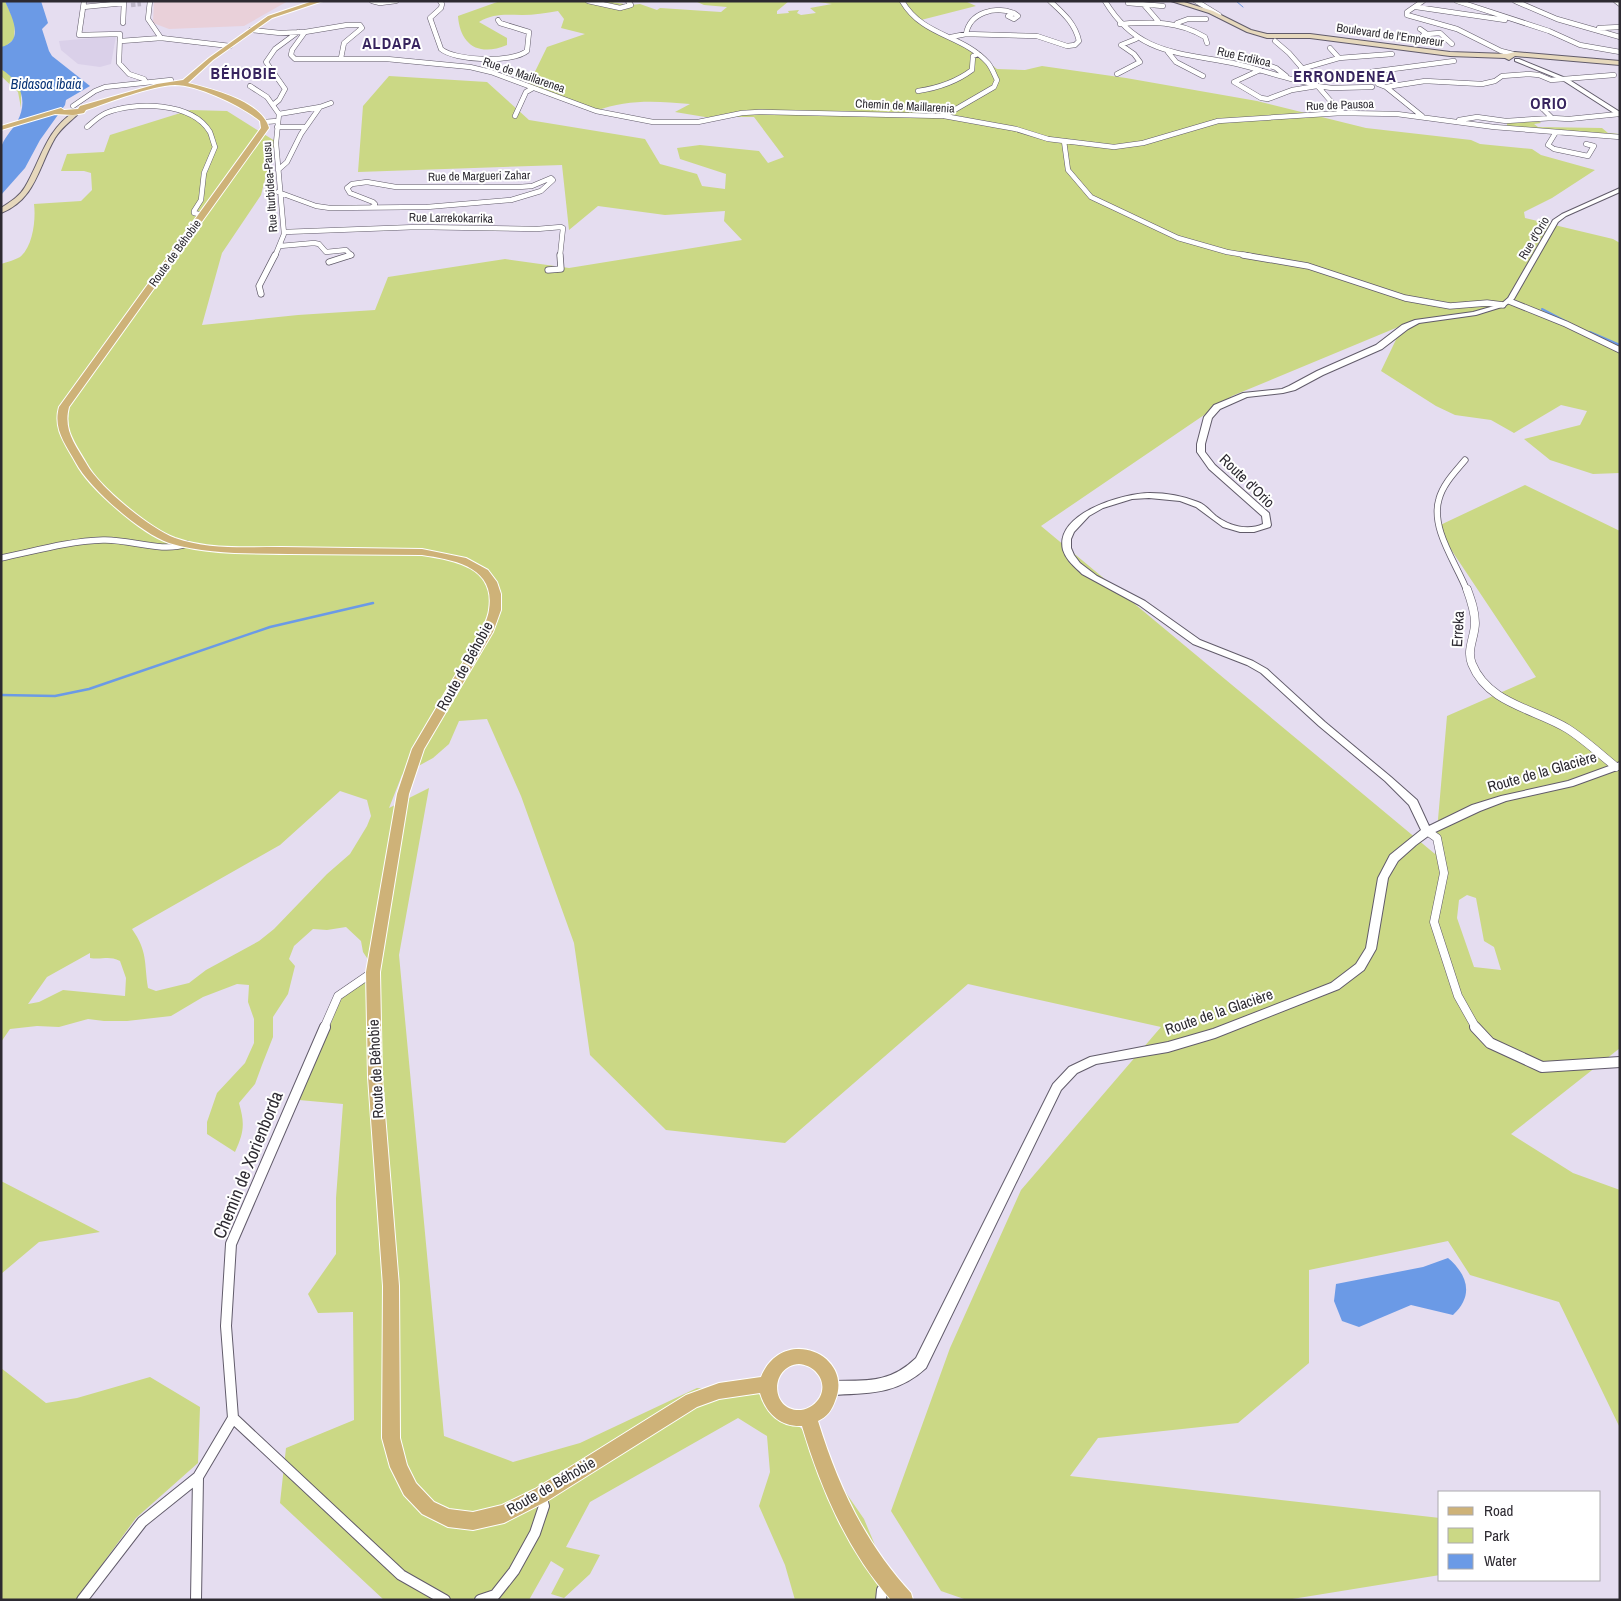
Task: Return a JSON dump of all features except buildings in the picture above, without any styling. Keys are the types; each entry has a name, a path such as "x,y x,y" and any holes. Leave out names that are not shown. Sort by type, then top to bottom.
{"main road":[{"path":"1,127 54,112 72,111 190,77 251,30 278,13 320,1"},
{"name":"Boulevard de l'Empereur","path":"1174,1 1219,15 1250,31 1267,36 1317,37 1428,52 1509,56 1531,60 1620,63"},
{"name":"Boulevard de l'Empereur","path":"1267,36 1267,39 1275,41"},
{"path":"1275,41 1282,41 1284,39 1282,36"},
{"path":"190,77 190,84 249,109 264,121"},
{"path":"175,81 196,87"},
{"path":"1,211 20,198 28,189 48,143 72,111"},
{"name":"Route de Béhobie","path":"264,121 263,132 64,407 61,418 63,430 86,473 110,498 155,532 187,544 215,550 422,552 447,555 466,561 484,572 495,588 495,611 487,632 418,749 403,794 373,972 375,1077 391,1286 391,1438 399,1467 410,1489 428,1508 448,1518 473,1521 504,1514 541,1495 692,1401 719,1390 767,1384"},
{"path":"801,1356 819,1363 830,1379 831,1388 829,1398 817,1413 808,1417 797,1418 787,1416 778,1411 768,1394 767,1384 775,1367 782,1361 801,1356"},
{"path":"808,1417 830,1484 884,1592 904,1600"}],"street":[{"path":"84,1 79,36 120,34 119,63 129,74 144,79 146,82"},
{"path":"372,1 380,3 396,1"},
{"path":"440,1 442,4 441,8 430,18 441,48 448,52 490,59 512,58 524,54 528,50 529,32 500,23 498,20"},
{"path":"588,1 620,8 629,3"},
{"path":"902,1 908,12 927,28 951,37 978,54 994,71 997,80 994,87 944,116"},
{"path":"951,37 966,34 1037,36 1066,46 1075,45 1079,41 1078,34 1071,20 1050,1"},
{"path":"1105,1 1110,13 1128,34 1168,52 1176,62 1203,76"},
{"path":"1196,1 1219,15"},
{"path":"1423,1 1407,12 1407,15 1457,29 1509,56"},
{"path":"1457,1 1549,31 1573,43 1620,52"},
{"path":"1515,1 1557,19 1620,37"},
{"path":"1616,1 1620,4"},
{"path":"141,4 150,2 148,19 161,38"},
{"path":"1128,3 1145,6 1163,6"},
{"path":"83,7 125,4 123,23"},
{"path":"1145,6 1158,21"},
{"path":"1416,7 1516,20"},
{"path":"966,34 966,28 970,21 990,10 1014,13"},
{"path":"1177,23 1206,19"},
{"path":"343,25 348,20"},
{"path":"1120,24 1158,21 1177,23 1205,37 1207,43"},
{"path":"251,30 280,33 303,32 328,30 343,25 360,25 362,28 344,43 341,58"},
{"path":"1592,29 1620,27"},
{"path":"1420,29 1427,34"},
{"path":"1403,39 1420,40 1424,34 1457,29"},
{"path":"250,86 274,104 280,100 285,89 266,62 266,59 274,50 303,32"},
{"name":"Rue de Maillarenea","path":"303,32 292,50 291,55 295,59 387,59 470,67 491,72 596,111 640,120 698,122 742,113"},
{"path":"1440,33 1452,44"},
{"path":"121,41 161,38 230,46"},
{"path":"1117,74 1140,62 1139,57 1121,45 1136,38"},
{"path":"1275,41 1289,53 1340,113"},
{"path":"1330,48 1338,58"},
{"name":"Rue Erdikoa","path":"1168,52 1260,70 1316,85"},
{"path":"918,90 942,85 965,76 972,70 973,56 978,54"},
{"path":"1301,68 1338,58 1392,54"},
{"path":"1531,60 1566,80 1619,115"},
{"path":"1422,116 1417,110 1402,102 1386,87 1378,84 1369,74 1370,72 1454,61"},
{"path":"1262,63 1276,68 1288,78"},
{"path":"1260,70 1234,82 1261,98 1268,99 1292,90 1316,85 1332,88 1372,87"},
{"path":"1386,87 1425,81 1482,84 1495,81 1502,76 1528,74 1539,75 1551,80 1614,75"},
{"path":"72,111 100,89 146,82 175,81"},
{"path":"515,116 526,92 533,88"},
{"path":"264,121 278,119 331,103"},
{"name":"Rue Iturbidea-Pausu","path":"261,294 259,286 280,246 284,232 278,192 276,150 278,119 274,104"},
{"path":"1539,105 1552,118"},
{"path":"87,127 106,113 134,107 177,110 203,122 208,128 215,147 203,175 204,195 194,211 194,213 203,215"},
{"path":"278,170 284,166 291,156 304,128 308,126 320,107"},
{"name":"Chemin de Maillarenia","path":"742,113 805,111 944,116 1016,129 1048,139 1064,141"},
{"name":"Rue de Pausoa","path":"1064,141 1127,146 1218,121 1340,113 1422,116 1454,122 1620,137"},
{"path":"1454,122 1478,117 1506,121 1552,118 1583,119 1619,115"},
{"path":"278,119 304,128"},
{"path":"1556,132 1548,146 1554,149 1588,156 1594,146 1586,144"},
{"path":"1064,141 1068,170 1091,197 1178,238 1227,252 1308,266 1405,298 1450,306 1506,303 1566,324 1620,350"},
{"name":"Rue de Margueri Zahar","path":"278,192 316,206 426,207 510,200 541,191 553,180 552,178 532,186 519,187 492,185 396,187 367,182 352,184 347,188 350,194 373,202 375,204 373,206"},
{"name":"Rue d'Orio","path":"1506,303 1555,222 1564,215 1620,190"},
{"name":"Rue Larrekokarrika","path":"284,232 417,226 528,229 561,227 563,228 560,254 561,269 548,270"},
{"path":"280,246 319,244 326,252 346,250 351,256 329,262"},
{"name":"Route d'Orio","path":"1427,831 1413,803 1388,779 1264,672 1254,664 1204,646 1178,630 1141,602 1096,579 1070,556 1066,548 1067,538 1078,522 1095,509 1122,499 1144,495 1169,497 1196,504 1214,519 1234,528 1248,530 1262,528 1267,525 1266,515 1212,467 1201,452 1204,428 1212,412 1217,407 1246,395 1283,391 1292,388 1320,373 1379,347 1405,327 1417,322 1474,314 1506,303"},
{"name":"Erreka","path":"1465,460 1439,499 1438,508 1439,519 1452,559 1475,613 1469,657 1484,682 1508,703 1568,728 1618,766"},
{"path":"1,558 100,540 131,541 176,548 187,544"},
{"name":"Route de la Glacière","path":"831,1388 890,1384 904,1378 922,1363 1056,1088 1073,1070 1094,1060 1168,1047 1215,1033 1335,986 1360,967 1371,949 1383,878 1394,858 1427,831 1476,808 1505,798 1570,784 1618,766"},
{"path":"1427,831 1436,838 1444,873 1434,922 1458,996 1474,1026 1490,1043 1542,1067 1620,1062"},
{"name":"Chemin de Xorienborda","path":"233,1418 226,1326 231,1244 338,996 373,972"},
{"path":"82,1600 142,1522 198,1477 233,1418 401,1575 445,1600"},
{"path":"196,1600 198,1477"},
{"path":"480,1600 495,1595 514,1571 535,1533 544,1506 541,1495"}],"shaded area":[{"path":"154,1 288,1 244,26 169,29 153,23"},
{"path":"116,36 111,64 100,67 78,64 61,50 59,41"}],"green space":[{"path":"1,1 5,1 15,23 14,39 6,46 21,89 21,108 18,92 1,76"},
{"path":"500,1 605,1 631,5 640,4 657,10 660,8 721,12 727,7 704,5 695,1 789,1 777,11 777,14 799,10 797,13 801,15 816,13 810,8 832,4 812,1 902,1 918,21 978,54 997,69 1025,70 1042,66 1126,78 1257,101 1366,128 1471,140 1480,144 1532,149 1541,155 1595,170 1552,198 1524,212 1525,218 1613,239 1620,243 1620,473 1593,474 1550,460 1524,439 1580,425 1587,411 1561,405 1514,433 1491,420 1455,415 1436,406 1381,371 1403,325 1232,396 1041,526 1435,854 1447,716 1536,677 1436,527 1525,485 1620,531 1620,1048 1511,1134 1573,1173 1620,1190 1620,1428 1559,1302 1470,1275 1448,1241 1309,1270 1309,1363 1238,1423 1098,1438 1070,1476 1438,1518 1438,1575 1286,1600 967,1600 941,1591 891,1511 950,1348 1021,1190 1161,1027 968,984 785,1143 666,1130 590,1055 574,943 521,796 487,719 459,721 449,744 433,758 402,775 389,808 429,788 399,955 444,1436 513,1462 580,1443 697,1388 759,1394 802,1429 864,1519 898,1600 795,1600 785,1565 759,1506 770,1472 767,1436 738,1418 590,1502 566,1547 600,1555 590,1574 564,1598 551,1594 564,1569 551,1561 529,1600 384,1600 280,1503 286,1448 354,1420 353,1312 318,1313 308,1294 336,1254 336,1198 343,1104 299,1100 341,999 375,970 363,952 361,941 346,927 327,930 313,929 294,946 289,959 295,966 288,994 273,1017 273,1037 255,1084 239,1103 243,1128 235,1152 207,1134 207,1122 217,1093 245,1063 254,1043 254,1019 248,1002 249,985 237,984 203,997 171,1016 127,1021 88,1019 59,1027 37,1026 10,1029 1,1042 1,264 20,257 28,247 34,225 34,204 81,201 92,190 91,173 84,171 61,171 67,154 104,152 110,135 190,110 227,111 275,141 261,195 222,253 202,325 298,315 375,310 388,277 505,259 569,268 742,240 724,221 725,211 665,215 598,206 569,230 562,165 358,172 363,106 389,76 487,82 529,120 645,139 660,164 697,174 702,186 725,189 726,174 680,159 677,148 700,145 759,151 768,163 784,157 754,117 705,117 675,112 690,104 666,102 619,104 596,111 528,86 547,47 585,34 561,28 564,19 558,11 531,15 495,16 484,19 479,22 507,38 507,45 488,50 473,46 467,41 460,26 458,16","holes":["340,791 367,800 371,816 350,854 327,874 274,929 259,941 206,970 189,983 156,991 148,988 143,951 132,929 280,845","1467,895 1476,898 1484,941 1494,947 1501,970 1474,967 1457,918 1459,900","90,953 90,958 112,958 120,961 126,978 125,996 63,990 39,1002 28,1004 47,977"]},
{"path":"904,1 965,1 976,6 921,20 914,15"},
{"path":"1539,121 1541,123 1534,124 1538,127 1602,128 1608,133 1620,134 1620,136 1507,126 1507,122"},
{"path":"1,1181 100,1232 39,1242 1,1274"},
{"path":"1,1368 46,1403 77,1398 150,1377 200,1407 198,1463 136,1518 76,1600 1,1600"}],"water":[{"name":"Bidasoa ibaia","path":"5,1 41,1 48,23 42,29 49,51 52,56 90,86 66,100 65,105 40,140 25,168 1,195 1,148 21,114 22,106 21,92 18,85 1,69 1,47 9,44 15,34 15,27"},
{"path":"1448,1258 1460,1271 1466,1286 1464,1300 1460,1308 1453,1315 1411,1305 1359,1327 1342,1321 1334,1301 1336,1284 1423,1267"}],"waterway":[{"path":"1236,1 1243,7"},
{"path":"1542,309 1567,322"},
{"path":"1590,332 1620,345"},
{"path":"1,695 55,696 89,689 270,627 373,603"}],"tunnel":[{"path":"131,5 141,4"}],"district":[{"name":"ALDAPA","path":"392,43"},
{"name":"BÉHOBIE","path":"244,73"},
{"name":"ERRONDENEA","path":"1345,76"},
{"name":"ORIO","path":"1549,103"}]}
